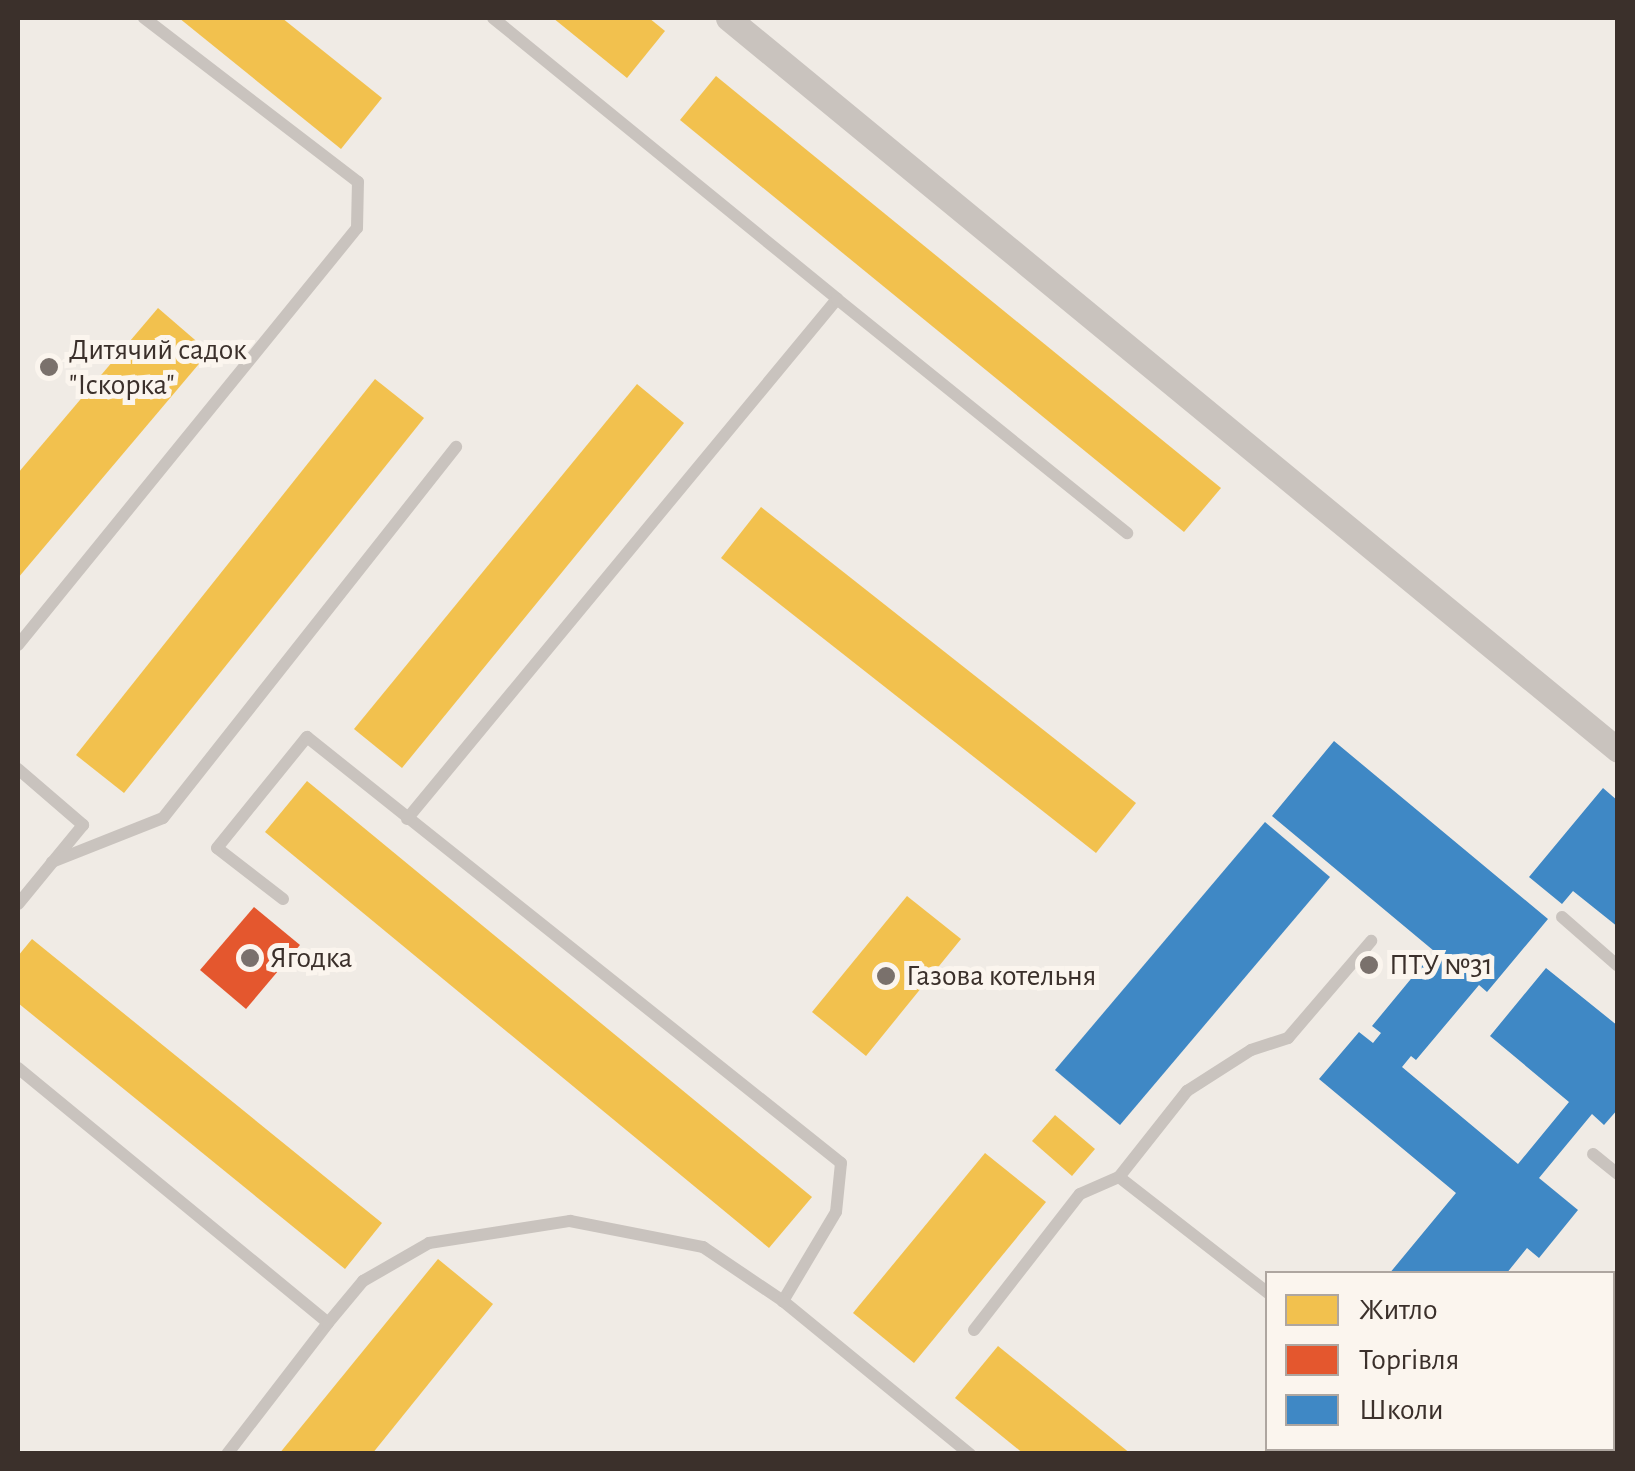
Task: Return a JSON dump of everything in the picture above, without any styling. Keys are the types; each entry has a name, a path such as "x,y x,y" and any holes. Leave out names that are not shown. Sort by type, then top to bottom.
{"street":[{"path":"728,18 1618,750"}],"lane":[{"path":"18,646 357,228 358,182 144,18"},
{"path":"493,18 1128,533"},
{"path":"408,819 837,299"},
{"path":"52,862 163,818 456,447"},
{"path":"282,899 218,848 308,737 841,1163 836,1212 783,1301"},
{"path":"18,769 84,825 18,904"},
{"path":"1562,917 1618,966"},
{"path":"974,1330 1080,1194 1119,1176 1187,1091 1251,1050 1288,1038 1370,941"},
{"path":"18,1068 328,1324"},
{"path":"1593,1154 1618,1174"},
{"path":"1119,1176 1265,1291"},
{"path":"227,1454 363,1282 429,1243 570,1221 703,1248 783,1301 970,1454"}],"building: Житло":[{"path":"179,18 282,18 382,98 341,149"},
{"path":"553,18 649,18 665,31 627,78"},
{"path":"716,76 1221,488 1184,532 680,120"},
{"path":"158,308 209,352 18,578 18,473"},
{"path":"375,379 424,418 124,793 76,755"},
{"path":"637,384 684,423 402,768 354,729"},
{"path":"761,507 1136,803 1096,853 721,558"},
{"path":"307,781 812,1197 769,1248 265,832"},
{"name":"Газова котельня","path":"907,896 961,939 866,1056 812,1012"},
{"path":"32,939 382,1223 345,1269 18,1003 18,956"},
{"path":"1055,1115 1095,1149 1072,1176 1032,1141"},
{"path":"985,1153 1046,1202 914,1363 853,1313"},
{"path":"438,1259 493,1304 372,1454 279,1454"},
{"path":"998,1346 1131,1454 1024,1454 955,1398"},
{"path":"1265,1450 1350,1454 1262,1454"}],"building: Торгівля":[{"name":"Ягодка","path":"254,907 300,945 246,1009 200,970"}],"building: Школи":[{"path":"1334,741 1548,919 1487,992 1479,985 1416,1060 1411,1056 1402,1067 1518,1164 1569,1102 1490,1036 1546,968 1618,1026 1618,1109 1604,1125 1592,1114 1539,1178 1578,1210 1539,1258 1527,1248 1508,1271 1391,1271 1456,1193 1319,1079 1359,1032 1373,1043 1381,1033 1372,1026 1434,951 1272,816"},
{"path":"1603,788 1618,801 1618,927 1573,891 1562,904 1529,877"},
{"path":"1265,822 1330,877 1120,1125 1055,1070"}],"place":[{"name":"Дитячий садок \"Іскорка\"","path":"49,367"},
{"name":"Ягодка","path":"250,958"},
{"name":"ПТУ №31","path":"1369,965"},
{"name":"Газова котельня","path":"886,976"}]}
